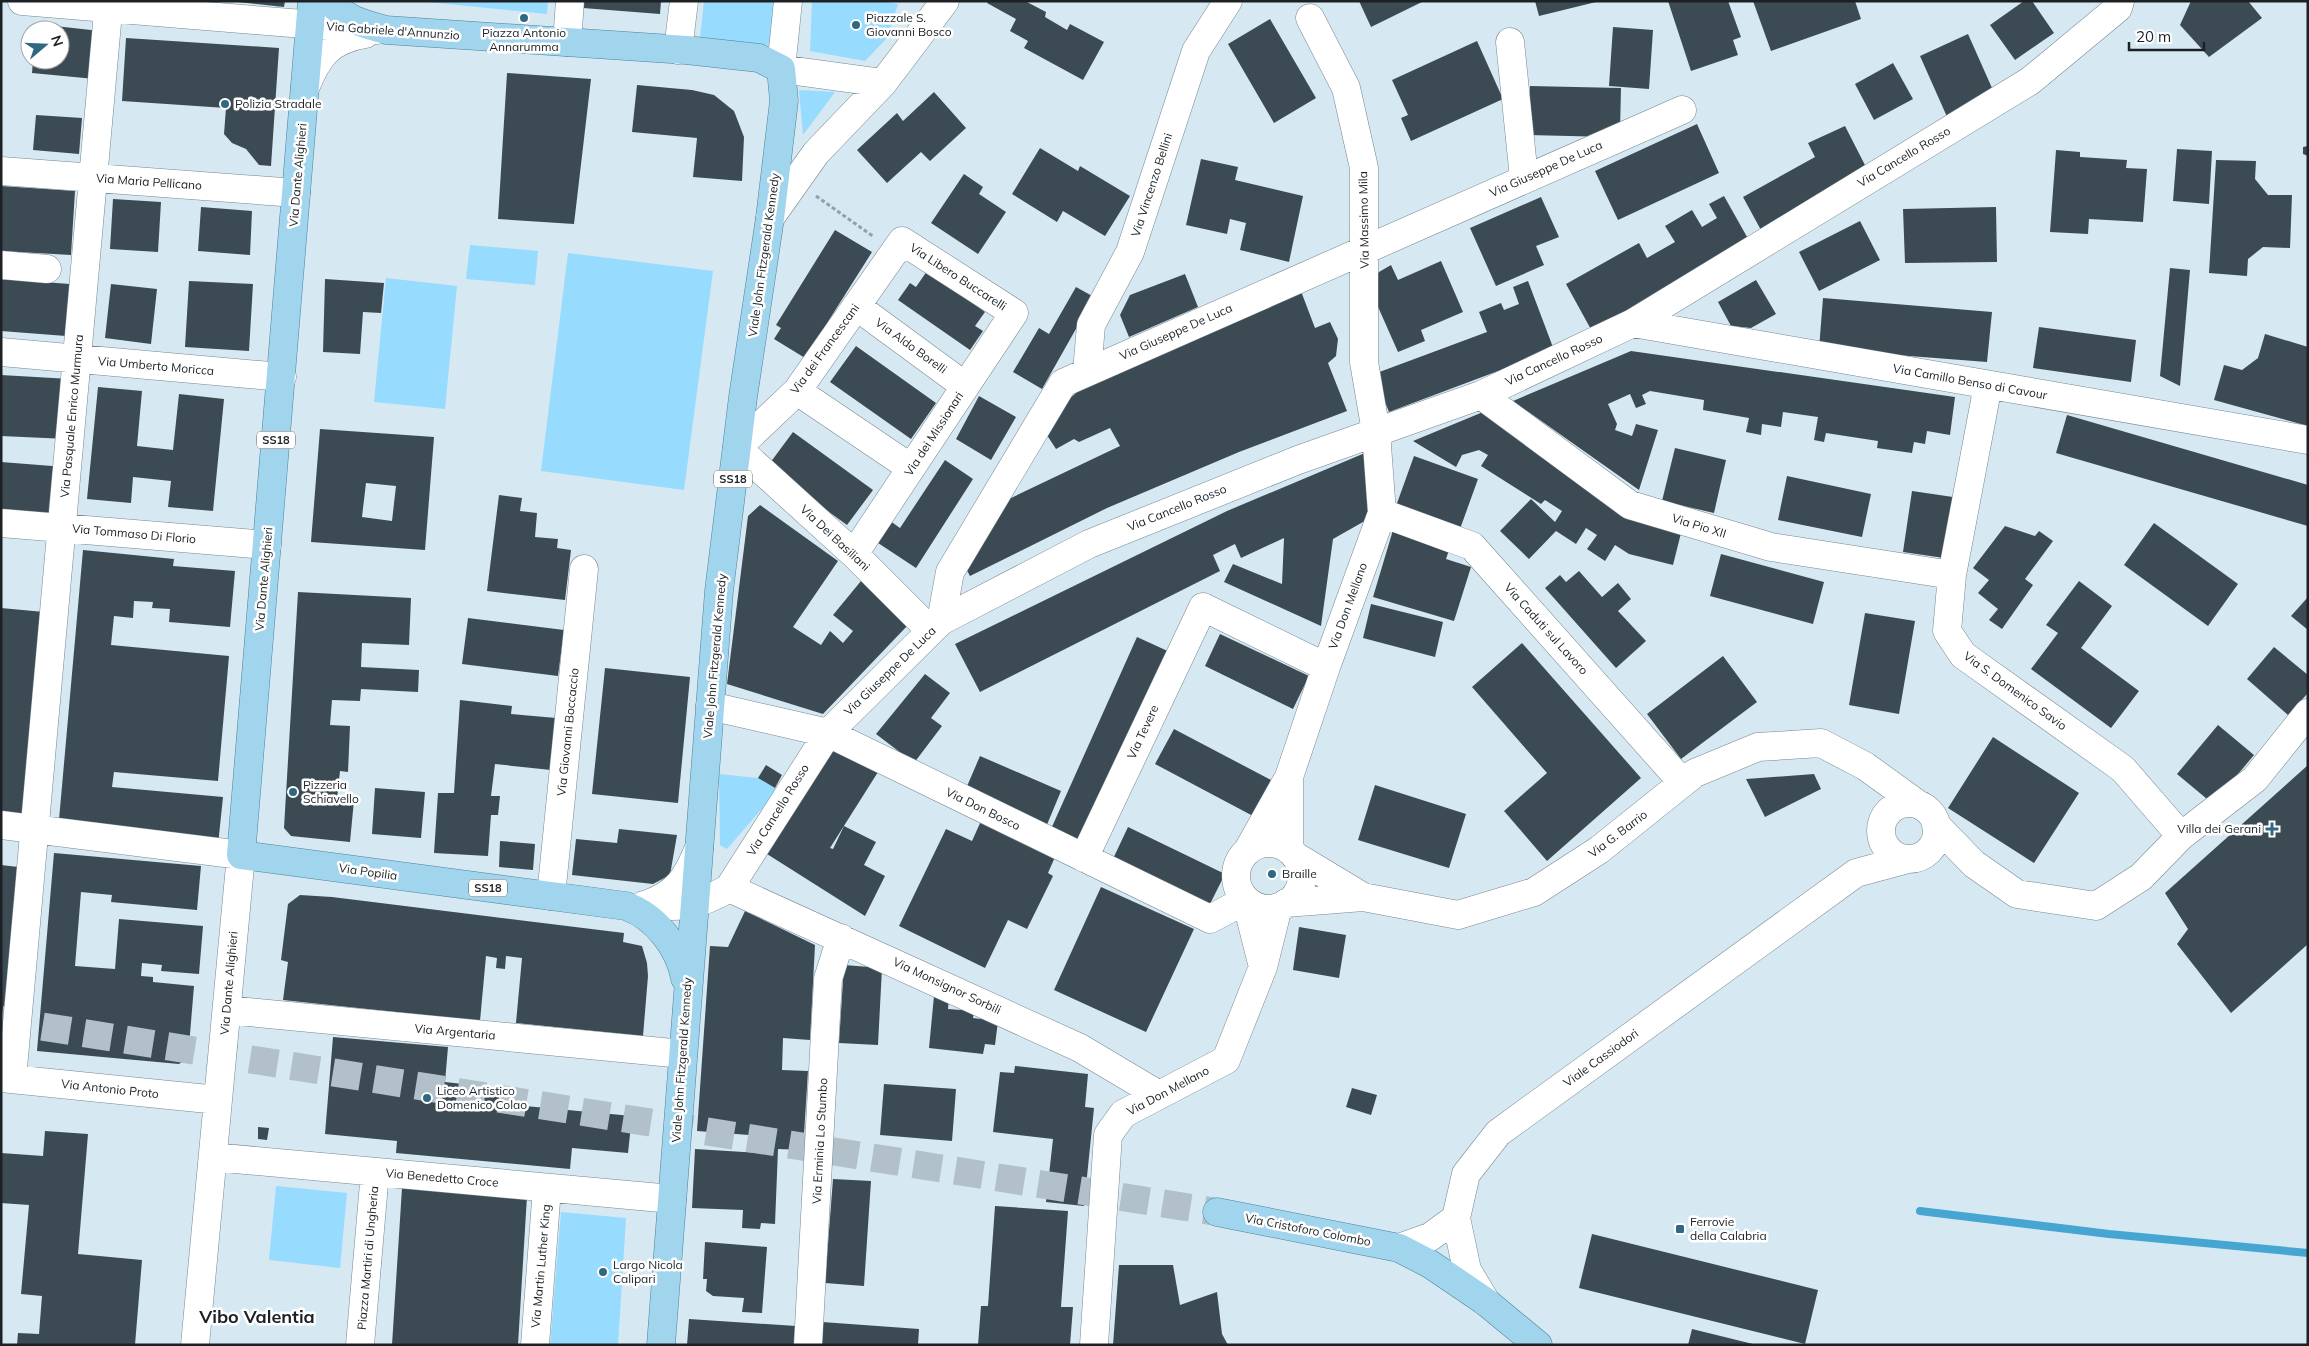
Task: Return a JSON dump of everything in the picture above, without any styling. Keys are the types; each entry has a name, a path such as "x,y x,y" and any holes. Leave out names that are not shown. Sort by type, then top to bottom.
{"main road":[{"path":"331,1 345,15 386,30"},
{"name":"Via Dante Alighieri","path":"241,855 311,13"},
{"name":"Via Gabriele d'Annunzio","path":"386,30 682,50"},
{"path":"682,50 759,58 781,69"},
{"name":"Viale John Fitzgerald Kennedy","path":"660,1345 720,591 737,448 770,218 784,101 781,69"},
{"name":"Via Popilia","path":"241,855 635,906 656,924 668,940 683,968 687,990"},
{"name":"Via Cristoforo Colombo","path":"1217,1212 1400,1248 1430,1264 1486,1302 1538,1345"}],"street":[{"name":"Via Gabriele d'Annunzio","path":"22,1 311,13 386,30"},
{"path":"567,42 570,1"},
{"path":"682,50 684,1"},
{"path":"788,1 781,69 883,83"},
{"path":"770,218 816,153 883,83 945,1"},
{"name":"Via Vincenzo Bellini","path":"1087,372 1091,325 1130,252 1196,51 1228,1"},
{"name":"Via Pasquale Enrico Murmura","path":"6,1078 34,831 109,5"},
{"name":"Via Cancello Rosso","path":"936,626 1089,544 1298,460 1481,395 1633,323 2030,81 2119,5"},
{"name":"Via Massimo Mila","path":"1310,18 1346,88 1364,168 1364,362 1376,432"},
{"path":"305,89 313,68 328,48 355,35 386,30"},
{"path":"1510,42 1524,178"},
{"name":"Via Giuseppe De Luca","path":"828,733 936,626 950,572 1063,382 1682,110"},
{"name":"Via Maria Pellicano","path":"1,172 94,177 296,193"},
{"name":"Via dei Francescani","path":"737,448 797,391 899,246"},
{"name":"Via Libero Buccarelli","path":"899,246 1014,313"},
{"path":"1,265 47,269"},
{"name":"Via Aldo Borelli","path":"856,306 966,386"},
{"name":"Via dei Missionari","path":"854,554 1014,313"},
{"name":"Via Camillo Benso di Cavour","path":"1633,323 2308,440"},
{"name":"Via Umberto Moricca","path":"1,352 282,377"},
{"name":"Via S. Domenico Savio","path":"1988,385 1952,575 1947,631 1963,655 2123,769 2181,836"},
{"path":"797,391 911,468"},
{"name":"Via Pio XII","path":"1481,395 1630,505 1771,547 1952,575"},
{"name":"Via Don Mellano","path":"1289,777 1326,667 1382,513 1376,432"},
{"name":"Via Dei Basiliani","path":"737,448 936,626"},
{"name":"Via Caduti sul Lavoro","path":"1382,513 1472,546 1683,783"},
{"name":"Via Tommaso Di Florio","path":"1,523 267,545"},
{"name":"Via Giovanni Boccaccio","path":"551,896 584,569"},
{"name":"Via Tevere","path":"1084,858 1203,607 1326,667"},
{"name":"Via Don Bosco","path":"710,706 828,733 1210,919 1246,900"},
{"path":"1883,824 1892,808 1910,802 1919,805 1927,809 1936,825 1974,864 2017,894 2096,906 2141,878 2181,836 2255,779 2308,713"},
{"name":"Via Cancello Rosso","path":"729,888 828,733"},
{"name":"Via G. Barrio","path":"1363,897 1458,915 1534,892 1599,850 1695,773 1758,747 1821,743 1865,766 1919,805"},
{"path":"1865,766 1883,824 1887,850 1894,856 1918,855 1974,864"},
{"path":"1263,967 1246,900 1237,884 1237,865 1248,850 1289,777"},
{"path":"1282,905 1298,890 1301,882 1299,864 1292,853 1289,777"},
{"name":"Viale Cassiodori","path":"1856,874 1883,824"},
{"name":"Via Popilia","path":"1,825 34,831 241,855"},
{"path":"1918,855 1937,834 1936,825"},
{"path":"1248,850 1264,843 1281,845 1363,897"},
{"path":"635,906 664,897 681,883 690,870 699,848"},
{"name":"Via Dante Alighieri","path":"195,1345 241,855"},
{"name":"Viale Cassiodori","path":"1486,1302 1466,1270 1456,1218 1466,1174 1498,1133 1856,874 1918,855"},
{"path":"635,906 667,907 695,904 712,899 729,888"},
{"name":"Via Monsignor Sorbili","path":"729,888 1080,1048 1159,1095"},
{"path":"1246,900 1261,908 1363,897"},
{"name":"Via Don Mellano","path":"1094,1345 1108,1135 1123,1114 1226,1060 1263,967 1282,905"},
{"name":"Via Erminia Lo Stumbo","path":"808,1345 828,979 841,938"},
{"name":"Via Argentaria","path":"227,1010 683,1054"},
{"name":"Via Antonio Proto","path":"6,1078 218,1100"},
{"name":"Via Benedetto Croce","path":"213,1157 672,1199"},
{"name":"Piazza Martiri di Ungheria","path":"360,1345 375,1172"},
{"name":"Via Martin Luther King","path":"535,1345 547,1188"},
{"path":"1400,1248 1430,1237 1456,1218"}],"path":[{"path":"796,182 899,246"}],"shaded area":[{"path":"418,1 548,1 547,14"},
{"path":"704,1 774,1 769,45 700,38"},
{"path":"812,1 877,1 898,4 888,37 865,61 810,51"},
{"path":"799,90 835,92 803,135"},
{"path":"470,245 538,251 535,285 466,279"},
{"path":"568,253 713,271 684,490 541,471"},
{"path":"386,278 457,286 445,409 374,402"},
{"path":"719,774 758,778 778,790 727,849 720,845"},
{"path":"276,1186 347,1193 340,1268 269,1260"},
{"path":"561,1212 626,1218 618,1345 550,1345"}],"building":[{"path":"229,1 285,1 284,7"},
{"path":"584,1 661,1 660,14 583,8"},
{"path":"988,1 1025,1 1046,12 1045,17 1067,30 1070,24 1104,42 1083,80 1024,48 1028,41 1010,31 1016,19 987,3"},
{"path":"1359,1 1424,1 1371,27"},
{"path":"1535,1 1596,1 1596,2 1539,16"},
{"path":"1668,1 1728,1 1741,37 1733,40 1738,55 1691,71"},
{"path":"1753,1 1855,1 1861,19 1771,51"},
{"path":"2024,1 2032,1 2054,33 2015,60 1990,25"},
{"path":"2191,1 2248,1 2262,18 2209,57 2180,25"},
{"path":"1270,19 1316,98 1274,123 1228,44"},
{"path":"1613,27 1653,30 1649,89 1609,86"},
{"path":"70,28 100,31 95,79 32,73 32,70 70,70"},
{"path":"1968,34 1996,97 1948,119 1920,56"},
{"name":"Polizia Stradale","path":"126,38 279,48 271,166 259,165 246,149 232,143 224,134 226,108 122,101"},
{"path":"1477,41 1503,99 1411,141 1401,118 1408,115 1392,80"},
{"path":"1893,63 1913,99 1874,120 1855,84"},
{"path":"507,73 591,79 574,224 498,219"},
{"path":"637,85 692,90 714,95 734,111 744,137 742,181 693,177 697,138 632,132"},
{"path":"1530,86 1621,88 1620,131 1610,137 1528,135"},
{"path":"934,92 966,128 930,161 921,152 887,183 857,150 897,113 903,121"},
{"path":"36,115 82,118 79,154 33,150"},
{"path":"1697,124 1719,173 1618,220 1595,171"},
{"path":"1845,126 1868,171 1762,232 1743,197 1815,157 1808,143"},
{"path":"2308,146 2308,156 2303,154 2303,147"},
{"path":"1040,148 1078,171 1080,166 1130,196 1105,236 1063,211 1057,222 1012,194"},
{"path":"2177,149 2212,151 2209,204 2173,201"},
{"path":"2056,150 2080,152 2080,157 2127,160 2126,168 2147,169 2143,222 2089,219 2088,234 2050,232"},
{"path":"1201,159 1238,167 1235,180 1303,196 1289,262 1240,250 1246,223 1230,219 1227,234 1186,225"},
{"path":"2216,160 2256,161 2255,179 2268,195 2292,195 2290,248 2263,247 2248,259 2247,276 2209,273"},
{"path":"964,174 983,187 979,194 1006,212 978,254 931,223"},
{"path":"1,186 75,191 71,255 1,251"},
{"path":"1724,196 1751,244 1593,333 1566,284 1639,243 1647,258 1675,242 1665,226 1692,210 1702,227 1717,218 1709,204"},
{"path":"1541,197 1559,237 1536,246 1544,265 1496,286 1470,228"},
{"path":"113,199 161,202 158,252 110,249"},
{"path":"201,207 252,211 250,255 198,251"},
{"path":"1996,207 1997,262 1905,263 1903,209"},
{"path":"1860,221 1880,260 1819,291 1799,252"},
{"path":"835,230 872,252 805,358 774,339 781,328 776,325"},
{"path":"1441,261 1463,312 1421,330 1425,341 1398,352 1371,291 1378,287 1375,278 1379,272 1391,265 1398,280"},
{"path":"2170,268 2190,270 2180,386 2160,376"},
{"path":"927,271 985,312 975,326 983,331 970,350 898,300 910,283 916,287"},
{"path":"1185,274 1198,307 1129,337 1120,315 1130,295"},
{"path":"1,279 70,284 66,336 1,331"},
{"path":"325,279 384,283 381,313 363,312 360,354 323,352"},
{"path":"1756,280 1776,314 1751,328 1731,326 1718,302"},
{"path":"189,281 253,284 249,351 185,347"},
{"path":"1528,281 1554,350 1389,412 1374,374 1487,332 1479,312 1501,303 1504,310 1519,304 1513,287"},
{"path":"111,284 157,289 151,344 105,338"},
{"path":"1299,286 1315,328 1330,322 1338,339 1336,356 1328,363 1347,411 1239,452 1107,508 970,576 964,565 1005,488 1011,498 1120,446 1110,428 1079,442 1074,439 1056,449 1043,429 1057,410 1086,384"},
{"path":"1076,287 1094,297 1042,389 1013,372 1039,328 1049,334"},
{"path":"1823,298 1992,312 1987,362 1819,349"},
{"path":"2039,327 2136,340 2131,382 2033,368"},
{"path":"2265,334 2308,347 2308,426 2214,400 2224,365 2242,370 2258,358"},
{"path":"856,346 936,403 911,439 830,382"},
{"path":"1631,351 1955,397 1950,435 1927,431 1925,444 1914,442 1912,453 1877,448 1878,441 1826,433 1824,442 1814,440 1818,417 1783,412 1781,427 1762,424 1761,435 1746,432 1749,418 1703,410 1704,400 1650,391 1642,395 1646,404 1636,408 1630,394 1608,404 1617,424 1615,430 1632,436 1636,424 1658,430 1639,490 1513,401"},
{"path":"1,375 70,379 67,439 1,436"},
{"path":"98,387 142,391 137,446 173,450 179,394 224,399 213,511 168,507 171,481 133,477 131,503 87,499"},
{"path":"979,396 1016,417 991,460 956,439"},
{"path":"1483,412 1644,524 1681,533 1673,565 1629,554 1615,545 1605,561 1587,549 1597,535 1586,528 1576,544 1556,531 1529,559 1500,531 1531,499 1555,522 1562,511 1545,500 1541,504 1481,466 1488,455 1479,450 1462,455 1456,467 1413,441"},
{"path":"2067,415 2308,485 2308,526 2056,453"},
{"path":"320,429 434,437 425,550 311,542","holes":["366,483 396,486 392,521 362,517"]},
{"path":"793,432 873,490 847,525 767,467"},
{"path":"1675,448 1726,460 1714,513 1662,501"},
{"path":"1372,450 1370,518 1333,539 1321,626 1224,582 1233,564 1282,584 1284,538 1241,558 1235,544 1213,555 1220,571 980,692 955,644 1227,511"},
{"path":"1414,456 1478,479 1460,529 1396,506"},
{"path":"945,460 973,479 916,568 872,539 886,518 900,528"},
{"path":"1,462 65,467 61,520 1,515"},
{"path":"1787,476 1871,494 1862,537 1778,520"},
{"path":"1912,491 1953,497 1944,558 1903,552"},
{"path":"499,495 522,498 520,511 537,513 535,537 558,539 557,548 571,550 565,600 487,591"},
{"path":"760,505 838,561 793,627 821,645 830,631 843,643 853,631 833,615 861,581 908,625 823,714 727,684 748,516"},
{"path":"2154,523 2238,584 2208,626 2124,565"},
{"path":"2005,526 2035,536 2039,531 2053,541 2025,579 2033,585 2002,629 1989,620 1998,609 1978,593 1989,580 1973,568"},
{"path":"1393,530 1450,547 1446,559 1471,567 1454,621 1373,597"},
{"path":"83,550 174,559 173,566 235,571 230,627 169,622 170,609 152,608 153,602 134,601 133,618 114,616 111,645 229,656 218,781 114,772 112,787 223,797 218,845 58,831"},
{"path":"1721,554 1824,582 1813,624 1710,596"},
{"path":"1579,571 1602,597 1618,583 1631,599 1618,611 1646,641 1616,668 1545,588 1560,575 1566,582"},
{"path":"2079,581 2112,606 2081,648 2139,691 2111,728 2031,669 2058,633 2046,625"},
{"path":"298,592 411,598 409,645 362,643 361,667 419,670 418,692 361,689 360,701 332,700 330,725 350,726 348,772 340,771 337,799 354,800 350,842 291,836 284,828"},
{"path":"2308,597 2308,630 2291,616"},
{"path":"1371,604 1443,622 1435,657 1363,638"},
{"path":"1,608 44,612 26,815 1,811"},
{"path":"1865,613 1915,621 1899,714 1849,705"},
{"path":"468,618 564,630 558,676 462,664"},
{"path":"1220,634 1309,676 1293,709 1205,666"},
{"path":"1137,637 1172,653 1086,845 1051,829"},
{"path":"1522,643 1641,778 1547,861 1504,811 1547,773 1472,687"},
{"path":"2274,647 2308,675 2308,693 2288,715 2247,679"},
{"path":"1723,656 1757,702 1681,759 1647,714"},
{"path":"605,668 690,677 678,803 592,794"},
{"path":"925,674 950,693 931,718 942,726 914,763 876,734"},
{"path":"460,700 512,706 511,714 556,718 551,770 495,764 491,796 500,796 498,815 491,815 488,856 434,853 438,793 454,793"},
{"path":"2218,725 2254,755 2213,804 2177,774"},
{"path":"1174,729 1271,780 1253,816 1155,764"},
{"path":"1993,737 2079,793 2034,863 1948,808"},
{"path":"837,745 878,772 830,848 833,849 844,826 876,842 864,865 885,876 865,916 767,854"},
{"path":"980,756 1061,791 1046,827 965,791"},
{"path":"766,765 782,775 775,788 758,778"},
{"name":"Villa dei Gerani","path":"2308,765 2308,944 2231,1013 2177,944 2188,929 2165,893"},
{"path":"1814,774 1821,789 1765,817 1746,779"},
{"path":"1375,785 1466,814 1449,868 1358,840"},
{"path":"375,788 425,792 421,838 372,834"},
{"path":"981,821 1055,857 1048,873 1053,876 1027,929 1008,920 985,968 899,926 946,829 972,841"},
{"path":"1128,827 1225,874 1208,908 1112,861"},
{"path":"619,829 677,835 670,875 653,884 572,875 576,839 617,843"},
{"path":"500,841 535,844 533,870 499,867"},
{"path":"54,853 201,866 197,910 111,902 112,895 81,892 75,966 115,969 119,919 203,926 199,974 161,971 162,965 142,963 141,976 153,977 153,982 194,986 188,1058 179,1064 37,1051"},
{"path":"1,865 27,868 1,1054"},
{"path":"1101,887 1194,929 1146,1032 1054,990"},
{"path":"300,895 332,897 624,933 623,942 642,946 647,963 648,976 643,1036 516,1023 522,958 506,956 505,969 496,968 497,958 486,956 480,1021 283,1000 288,962 281,960 288,904"},
{"path":"745,911 815,945 810,1040 783,1038 782,1070 808,1071 803,1150 778,1149 775,1224 761,1223 760,1229 742,1228 743,1210 692,1208 695,1149 760,1153 762,1136 697,1131 710,946 728,947"},
{"path":"1299,927 1346,935 1339,978 1293,970"},
{"path":"844,965 882,968 878,1045 839,1043"},
{"path":"934,996 949,998 948,1009 974,1011 973,1018 998,1021 995,1045 985,1044 983,1054 929,1048"},
{"name":"Liceo Artistico Domenico Colao","path":"333,1037 448,1047 445,1082 527,1091 525,1106 632,1116 628,1153 572,1148 570,1169 396,1153 397,1141 325,1134"},
{"path":"1015,1066 1088,1074 1085,1107 1094,1108 1084,1206 1046,1202 1053,1139 993,1132 1000,1072 1014,1073"},
{"path":"884,1084 956,1089 952,1141 880,1135"},
{"path":"1352,1088 1377,1095 1371,1115 1346,1107"},
{"path":"258,1127 269,1128 267,1140 258,1139"},
{"path":"45,1131 88,1134 78,1254 142,1260 135,1345 17,1345 18,1333 39,1334 42,1296 21,1294 29,1205 1,1203 1,1153 43,1156"},
{"path":"833,1179 871,1181 864,1286 825,1283"},
{"path":"402,1188 527,1196 518,1345 392,1345"},
{"path":"995,1206 1068,1211 1061,1307 1073,1307 1070,1345 978,1345 981,1306 988,1306"},
{"path":"1592,1234 1818,1290 1805,1344 1579,1288"},
{"path":"705,1242 767,1247 762,1313 742,1312 744,1298 713,1296 706,1291 707,1279 703,1279"},
{"path":"1119,1265 1173,1265 1180,1305 1217,1292 1222,1334 1228,1345 1113,1345"},
{"path":"689,1319 796,1326 795,1345 687,1345"},
{"path":"822,1322 919,1329 918,1345 821,1345"},
{"path":"1692,1329 1753,1344 1753,1345 1688,1345"}],"waterway":[{"path":"1920,1211 2109,1234 2308,1253"}],"tunnel":[{"path":"1,1020 1217,1212"}],"place":[{"name":"Piazza Antonio Annarumma","path":"524,18"},
{"name":"Piazzale S. Giovanni Bosco","path":"856,25"},
{"name":"Polizia Stradale","path":"225,104"},
{"name":"Pizzeria Schiavello","path":"293,792"},
{"name":"Villa dei Gerani","path":"2272,829"},
{"name":"Braille","path":"1272,874"},
{"name":"Liceo Artistico Domenico Colao","path":"427,1098"},
{"name":"Ferrovie della Calabria","path":"1680,1229"},
{"name":"Largo Nicola Calipari","path":"603,1272"}],"district":[{"name":"Vibo Valentia","path":"257,1317"}]}
